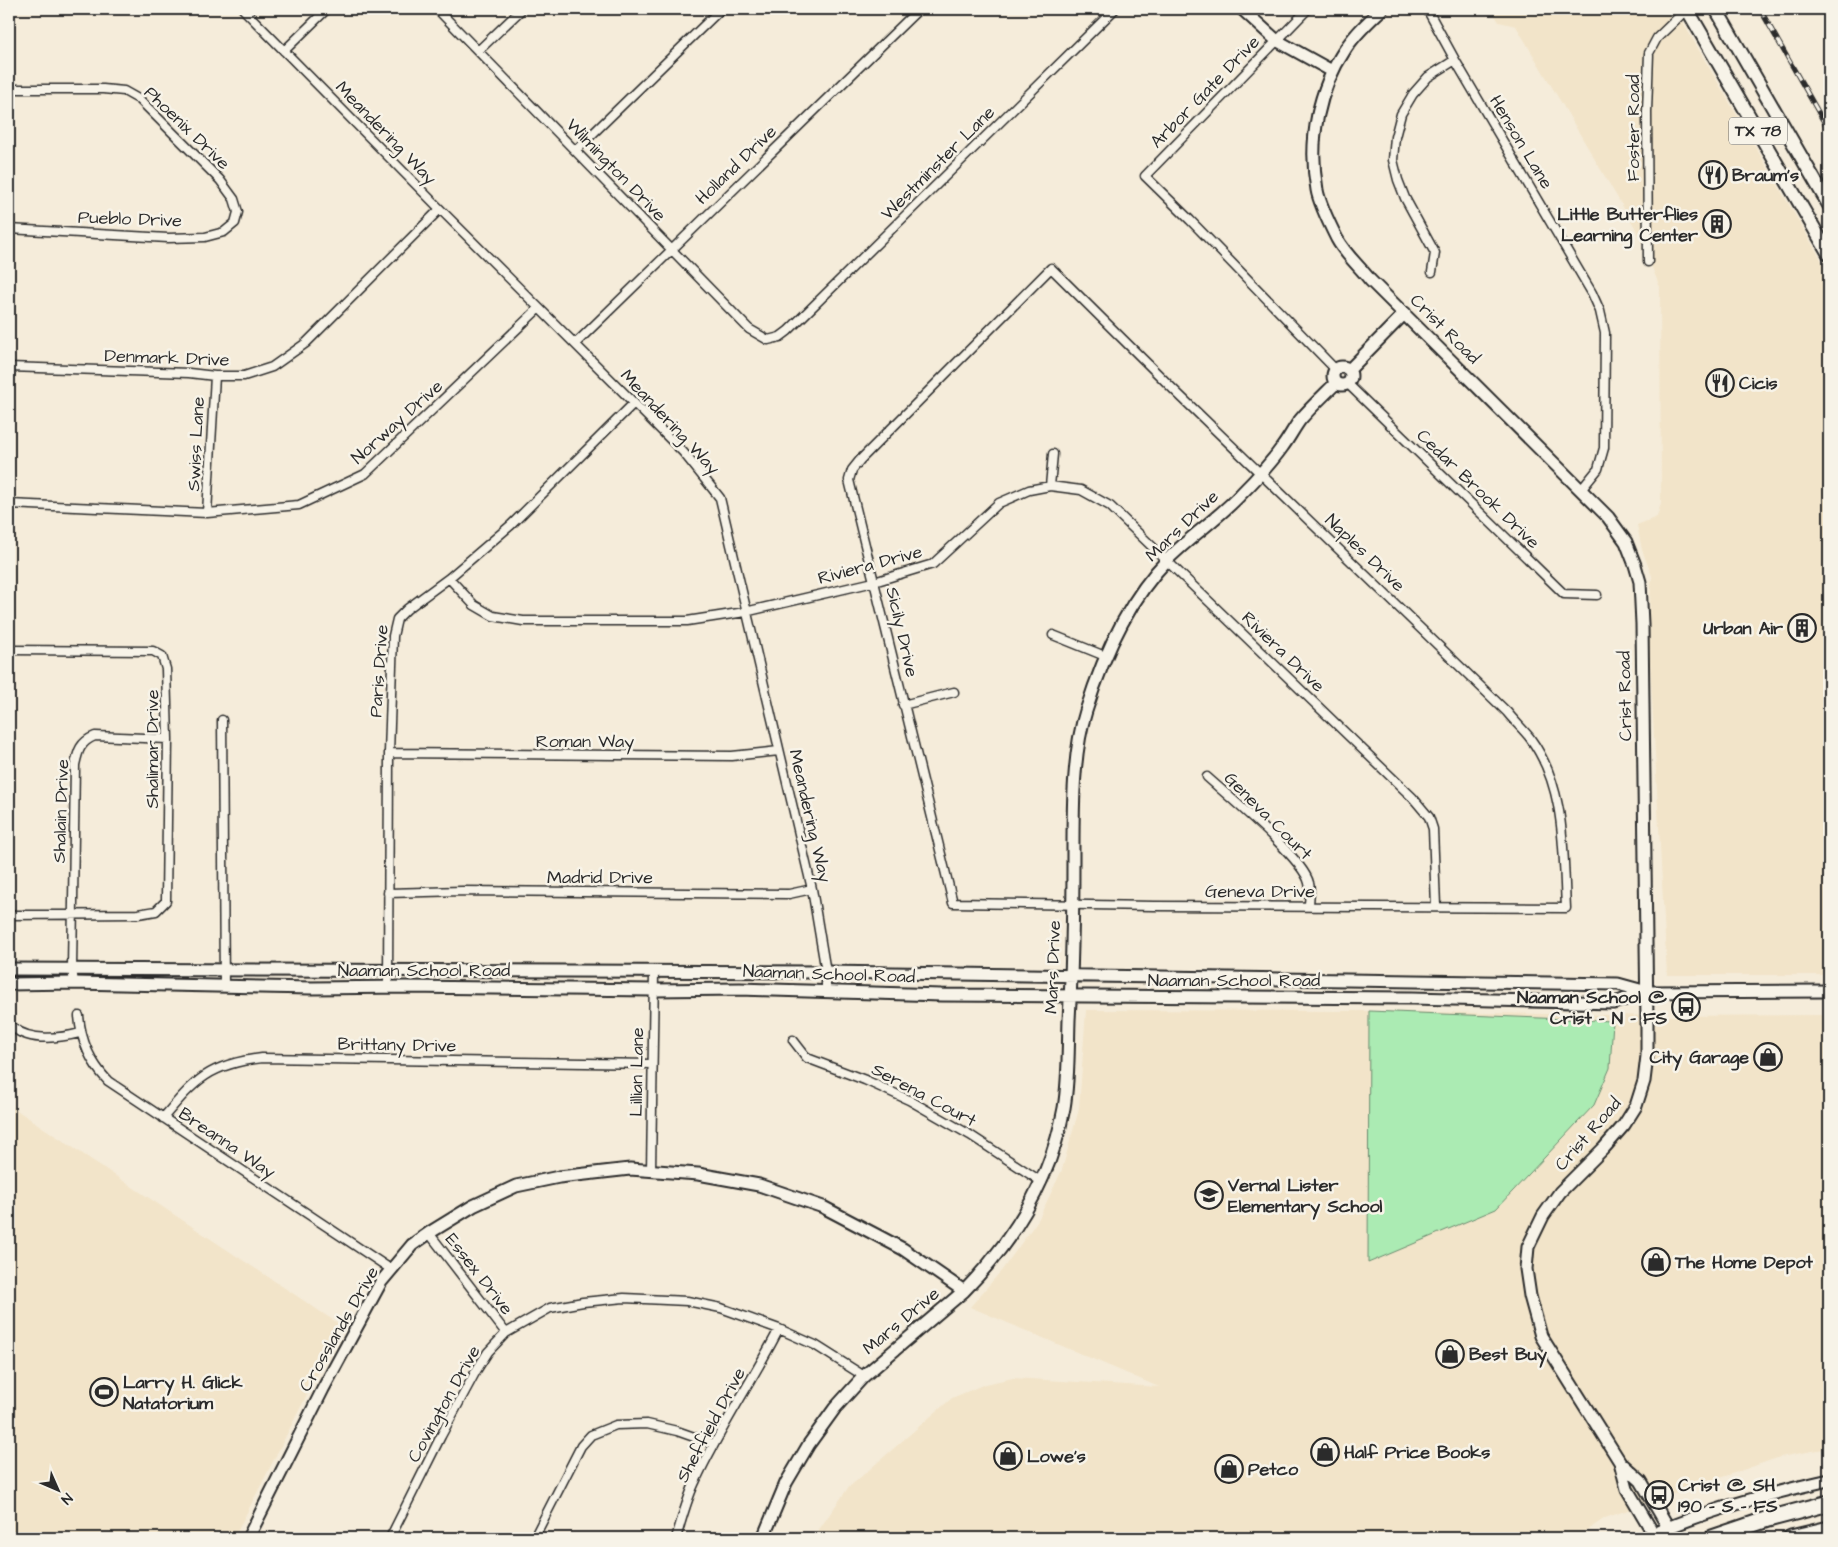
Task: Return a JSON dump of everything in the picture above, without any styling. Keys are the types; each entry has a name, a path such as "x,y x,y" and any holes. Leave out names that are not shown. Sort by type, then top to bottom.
{"highway":[{"path":"1712,1538 1768,1519 1829,1503"},
{"path":"1791,1538 1829,1529"}],"main road":[{"name":"TX 78","path":"1687,9 1829,254"},
{"name":"TX 78","path":"1716,9 1829,205"}],"street":[{"name":"Meandering Way","path":"243,9 682,452 720,498 745,612 812,889 826,972 826,990"},
{"path":"284,51 327,9"},
{"name":"Wilmington Drive","path":"437,9 749,329 768,340 780,336"},
{"path":"478,51 522,9"},
{"path":"576,150 721,9"},
{"name":"Holland Drive","path":"575,344 919,9"},
{"name":"Westminster Lane","path":"780,336 788,331 1115,9"},
{"path":"1242,9 1276,40 1332,71"},
{"name":"Arbor Gate Drive","path":"1308,9 1145,176 1336,370"},
{"name":"Crist Road","path":"1382,9 1346,47 1332,71 1322,97 1315,125 1314,158 1317,191 1338,240 1370,280 1608,517 1626,542 1640,582 1647,992 1647,1056 1644,1081 1636,1106 1624,1125 1560,1192 1543,1216 1528,1248 1526,1269 1530,1296 1541,1336 1620,1462 1640,1481 1673,1538"},
{"name":"Henson Lane","path":"1427,9 1592,293 1600,311 1605,333 1604,448 1598,469 1581,490"},
{"name":"Foster Road","path":"1648,262 1647,112 1649,53 1657,38 1687,9"},
{"path":"1432,272 1435,252 1405,198 1398,180 1393,160 1395,137 1401,114 1413,94 1428,77 1455,60"},
{"name":"Phoenix Drive","path":"9,89 103,89 124,91 140,100 220,180 234,199 238,212"},
{"name":"Denmark Drive","path":"9,366 189,373 215,376 244,376 272,367 306,343 440,209"},
{"name":"Pueblo Drive","path":"9,229 168,238 205,236 224,232 235,222 238,212"},
{"name":"Naples Drive","path":"1052,268 1173,389 1507,712 1530,739 1541,757 1553,784 1562,823 1566,908"},
{"name":"Sicily Drive","path":"953,902 849,480 852,470 1052,268"},
{"name":"Norway Drive","path":"9,504 208,513 299,505 365,474 539,308"},
{"path":"1349,370 1405,313"},
{"path":"1344,367 1349,370 1352,377 1348,384 1342,386 1336,383 1333,377 1336,370 1344,367"},
{"name":"Swiss Lane","path":"208,513 215,376"},
{"name":"Mars Drive","path":"763,1538 786,1483 809,1444 836,1408 864,1376 964,1291 993,1260 1014,1231 1042,1182 1052,1156 1064,1105 1072,977 1073,821 1077,754 1084,714 1105,656 1129,611 1167,560 1226,508 1261,473 1285,444 1299,421 1336,383"},
{"name":"Cedar Brook Drive","path":"1348,384 1564,594 1597,595"},
{"name":"Paris Drive","path":"388,987 390,753 393,636 397,619 511,525 634,403"},
{"path":"1050,486 1053,454"},
{"name":"Riviera Drive","path":"449,578 474,605 493,616 522,620 687,621 745,612 874,582 932,564 999,503 1028,490 1050,486 1081,490 1110,506 1382,766 1413,798 1429,817 1433,829 1436,906"},
{"path":"1053,635 1105,656"},
{"name":"Shalimar Drive","path":"9,650 153,651 162,656 166,668 168,739 166,900 156,911 138,914 9,915"},
{"path":"903,705 954,692"},
{"path":"222,720 224,987"},
{"name":"Shalain Drive","path":"72,969 75,765 79,747 95,736 168,739"},
{"name":"Roman Way","path":"390,753 732,756 779,751"},
{"name":"Geneva Court","path":"1207,777 1284,848 1300,867 1309,882 1309,906"},
{"name":"Madrid Drive","path":"388,893 462,891 789,894 812,889"},
{"name":"Geneva Drive","path":"953,902 1566,908"},
{"name":"Naaman School Road","path":"9,969 539,970 654,973 826,972 1618,984 1647,992 1829,991"},
{"path":"72,969 74,983"},
{"name":"Lillian Lane","path":"651,1171 654,973"},
{"name":"Naaman School Road","path":"9,984 826,990 940,995 1412,998 1614,1003 1647,992"},
{"name":"Breanna Way","path":"79,1016 80,1033 88,1055 108,1081 392,1270"},
{"path":"14,1028 31,1036 64,1037 80,1033"},
{"name":"Serena Court","path":"793,1040 807,1058 865,1080 909,1100 970,1135 1042,1182"},
{"name":"Brittany Drive","path":"163,1118 196,1081 213,1071 238,1061 262,1058 652,1064"},
{"name":"Crosslands Drive","path":"248,1538 323,1389 381,1282 412,1245 473,1206 516,1186 559,1177 630,1169 698,1174 759,1184 823,1206 903,1249 964,1291"},
{"name":"Essex Drive","path":"429,1233 506,1333"},
{"name":"Covington Drive","path":"390,1538 476,1371 488,1352 506,1333 550,1308 583,1302 624,1298 687,1301 721,1308 779,1329 814,1345 864,1376"},
{"name":"Sheffield Drive","path":"676,1538 694,1482 779,1329"},
{"path":"534,1538 581,1446 591,1435 616,1425 647,1424 677,1431 714,1444"},
{"name":"Crist Road","path":"1620,1462 1627,1489 1651,1537"},
{"path":"1651,1537 1668,1527 1773,1492 1829,1480"}],"shaded area":[{"path":"1491,9 1675,9 1829,273 1829,975 1667,975 1648,624 1652,576 1642,550 1637,525 1657,517 1661,503 1660,287 1636,229 1516,26 1499,22"},
{"path":"1086,1010 1369,1011 1668,1016 1829,1015 1829,1448 1780,1457 1605,1518 1576,1538 813,1538 848,1488 952,1398 985,1384 1013,1378 1159,1387 970,1307 1002,1270 1038,1220 1062,1170 1079,1109"},
{"name":"Larry H. Glick Natatorium","path":"9,1105 342,1326 234,1538 9,1538"}],"green space":[{"path":"1369,1011 1613,1021 1610,1068 1594,1105 1496,1209 1368,1263"}],"railway":[{"path":"1760,9 1829,131"}],"place":[{"name":"Braum's","path":"1713,175"},
{"name":"Little Butterflies Learning Center","path":"1717,224"},
{"name":"Cicis","path":"1720,383"},
{"name":"Urban Air","path":"1802,628"},
{"name":"Naaman School @ Crist - N - FS","path":"1686,1007"},
{"name":"City Garage","path":"1768,1057"},
{"name":"Vernal Lister Elementary School","path":"1209,1195"},
{"name":"The Home Depot","path":"1656,1262"},
{"name":"Best Buy","path":"1450,1354"},
{"name":"Larry H. Glick Natatorium","path":"104,1392"},
{"name":"Half Price Books","path":"1325,1452"},
{"name":"Lowe's","path":"1008,1456"},
{"name":"Petco","path":"1229,1469"},
{"name":"Crist @ SH 190 - S - FS","path":"1659,1495"}]}
